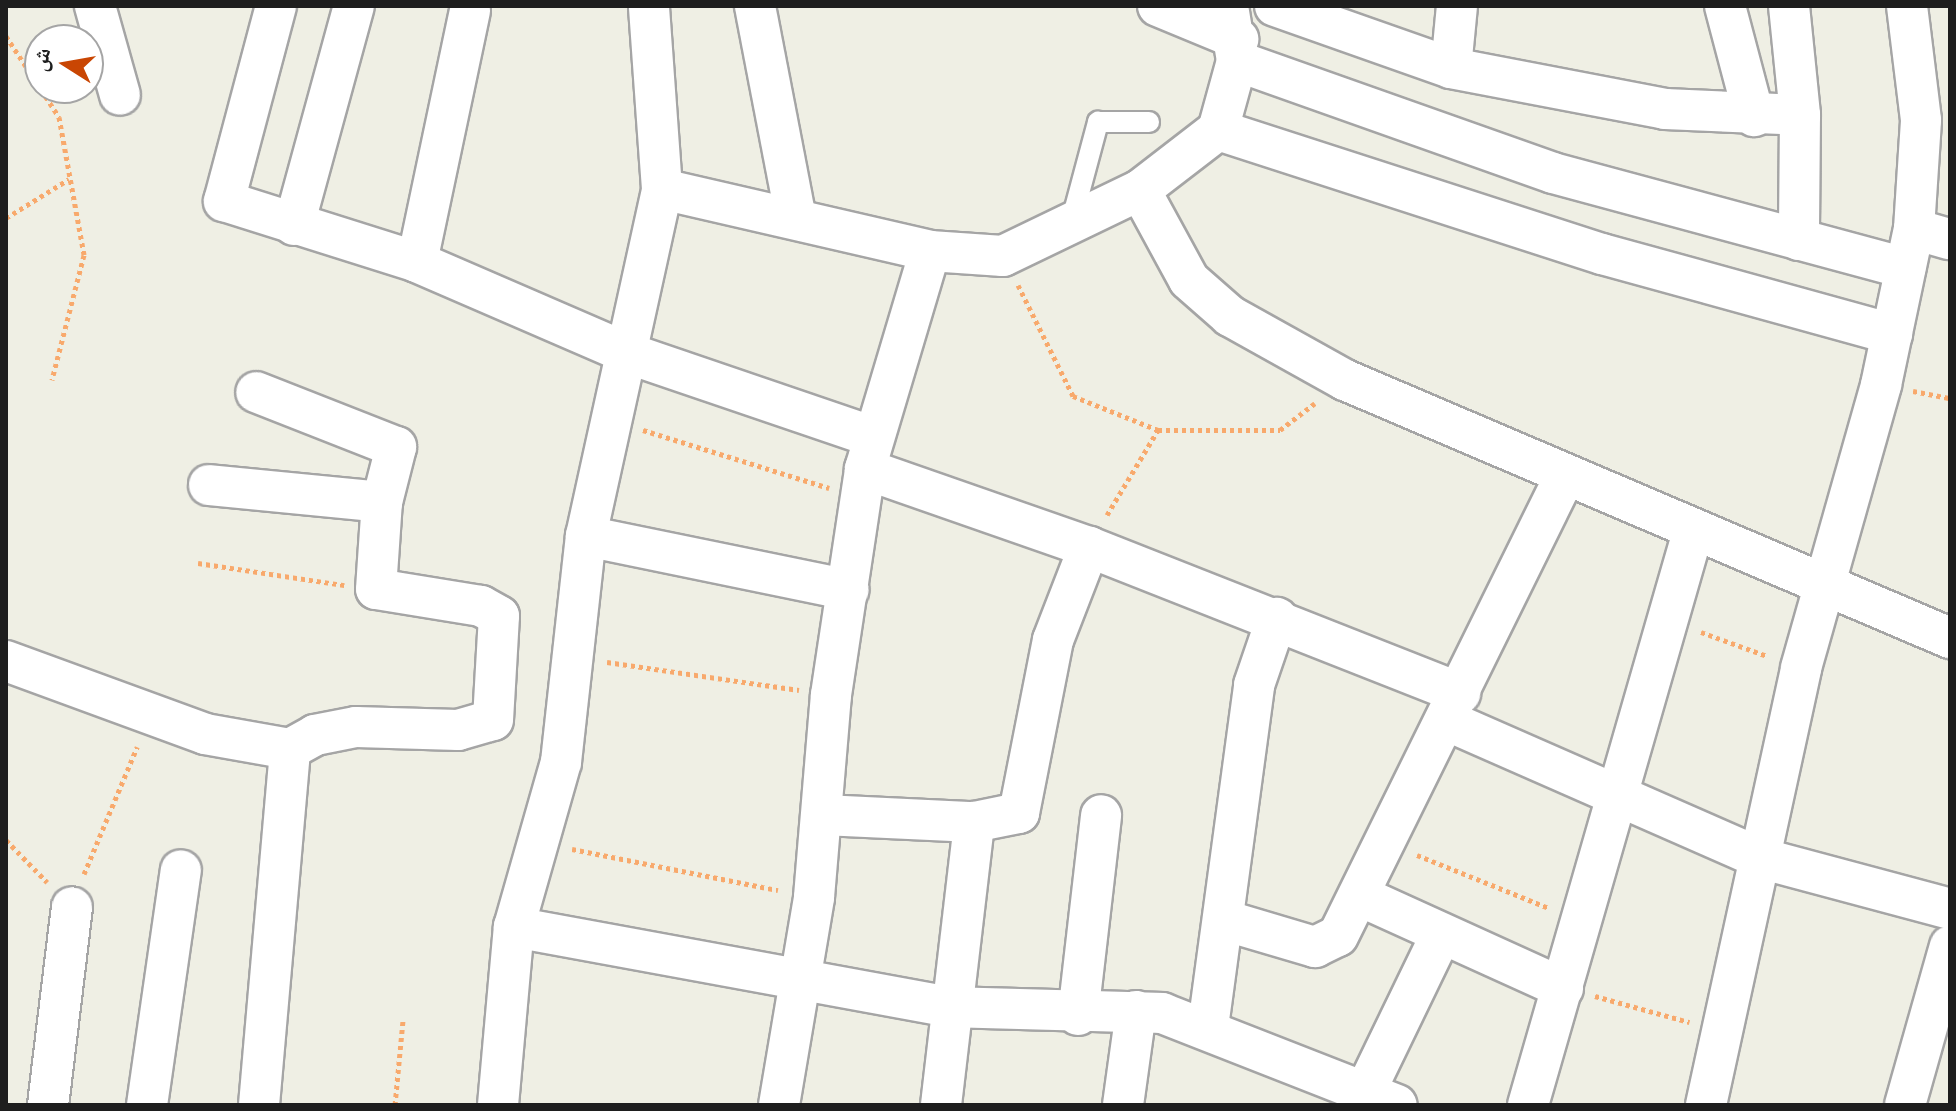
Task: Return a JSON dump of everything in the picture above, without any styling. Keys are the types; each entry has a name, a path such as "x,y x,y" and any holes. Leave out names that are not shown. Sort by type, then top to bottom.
{"street":[{"path":"95,6 120,95"},
{"path":"276,6 223,191 233,207 417,262 630,354 866,467 1277,618 1454,707 1616,799 1760,858 1950,909"},
{"path":"294,225 354,6"},
{"path":"498,1105 514,927 541,843 575,657 586,536 630,354 662,189 649,6"},
{"path":"755,6 796,218"},
{"path":"1158,6 1234,35 1553,173 1905,268"},
{"path":"1275,6 1451,68 1665,109 1754,116 1800,115"},
{"path":"1451,68 1457,6"},
{"path":"1725,6 1754,116"},
{"path":"1789,6 1800,115 1799,240"},
{"path":"1706,1105 1801,668 1822,585 1892,334 1905,268 1932,234 1907,6"},
{"path":"417,262 470,11"},
{"path":"662,189 930,251 1003,256 1140,190 1218,130 1234,35"},
{"path":"1218,130 1602,254 1892,334"},
{"path":"1140,190 1189,280 1230,316 1345,380 1564,478 1950,638"},
{"path":"779,1105 814,897 831,695 866,467 930,251"},
{"path":"6,661 154,712 205,734 290,749 315,735 356,727 458,730 493,720 499,616 481,606 376,589 382,502 395,457 388,439 256,392"},
{"path":"1227,921 1324,948 1360,896 1388,843 1564,478"},
{"path":"209,485 382,502"},
{"path":"1528,1105 1583,923 1693,532"},
{"path":"586,536 849,590"},
{"path":"823,815 974,822 1019,813 1053,640 1089,547"},
{"path":"1208,1027 1227,921 1254,685 1277,618"},
{"path":"259,1105 290,749"},
{"path":"1078,1015 1101,815"},
{"path":"941,1105 949,1007 974,822"},
{"path":"147,1105 181,870"},
{"path":"1360,896 1563,988"},
{"path":"48,1105 72,907"},
{"path":"514,927 949,1007 1078,1015 1136,1011 1208,1027 1355,1095 1441,935"},
{"path":"1905,1105 1950,946"},
{"path":"1123,1105 1136,1011"}],"lane":[{"path":"1071,223 1098,122 1149,122"}],"path":[{"path":"6,36 59,117 84,255 52,380"},
{"path":"6,218 69,179"},
{"path":"1003,256 1073,396 1158,430 1280,430 1345,380"},
{"path":"612,421 866,467"},
{"path":"1089,547 1158,430"},
{"path":"198,563 376,589"},
{"path":"1668,621 1801,668"},
{"path":"575,657 831,695"},
{"path":"6,840 72,907 154,712"},
{"path":"541,843 814,897"},
{"path":"1388,843 1583,923"},
{"path":"1563,988 1722,1030"},
{"path":"395,1105 403,1020"}]}
